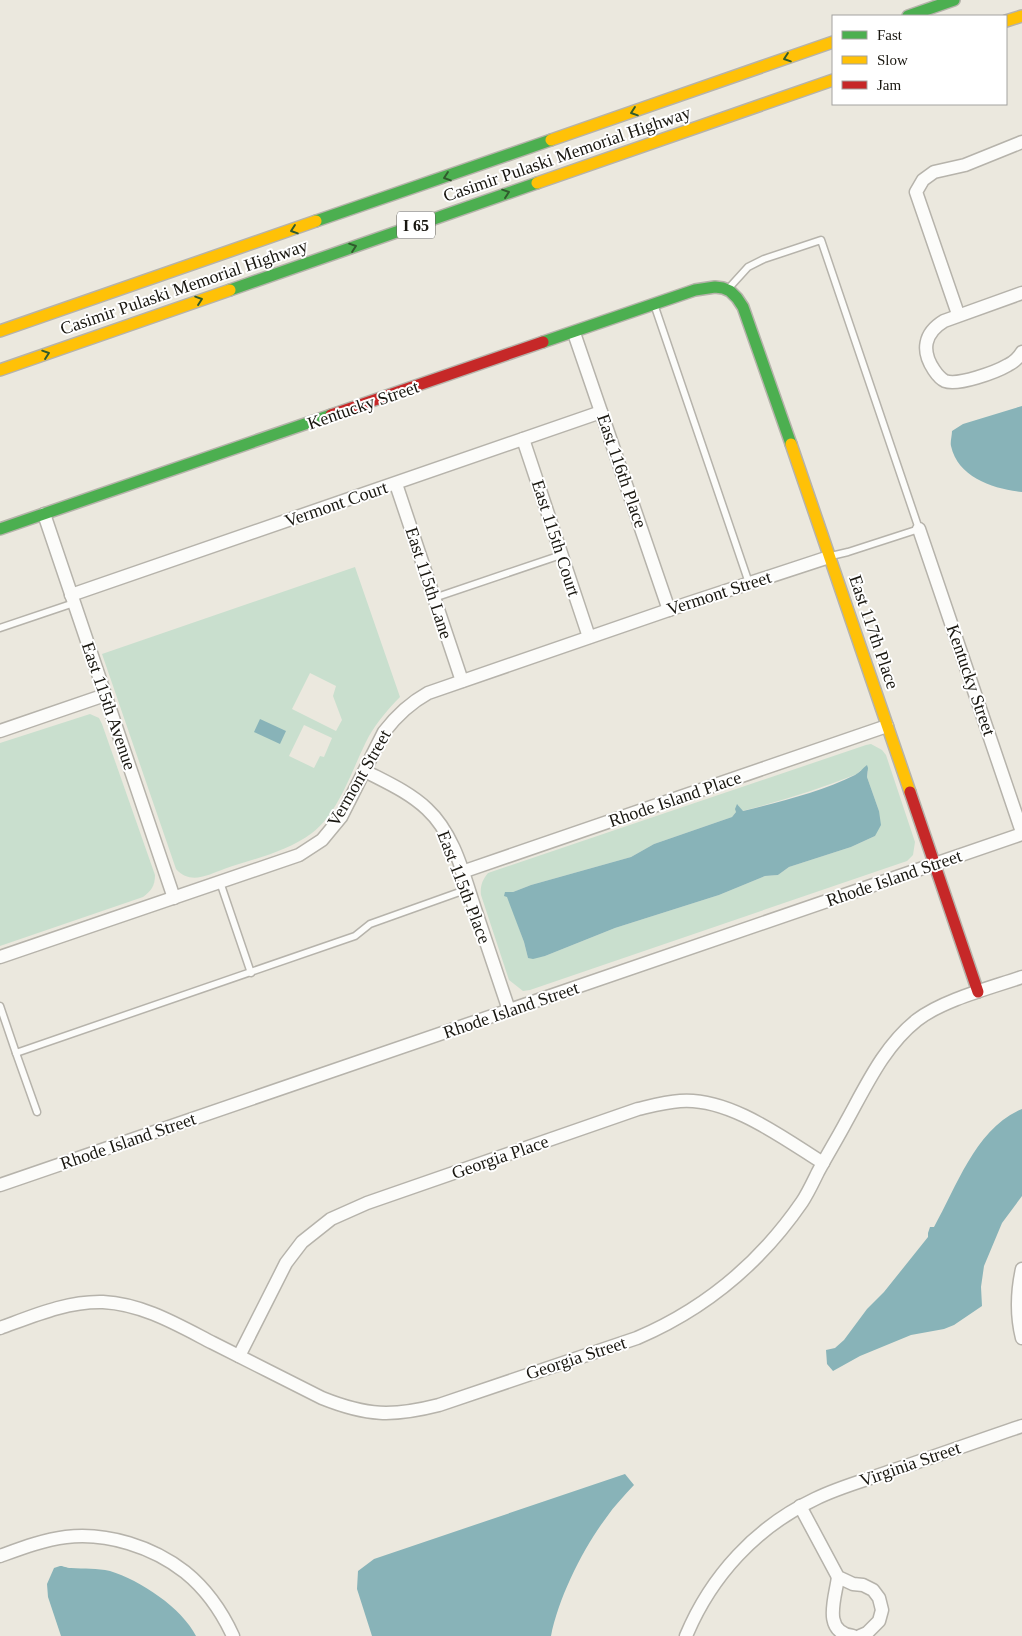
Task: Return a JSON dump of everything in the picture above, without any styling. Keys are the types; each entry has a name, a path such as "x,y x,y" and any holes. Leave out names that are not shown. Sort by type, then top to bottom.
{"main road":[{"path":"911,15 954,0"},
{"path":"1007,21 1022,16"},
{"name":"Casimir Pulaski Memorial Highway","path":"0,331 832,42"},
{"name":"Casimir Pulaski Memorial Highway","path":"0,370 832,80"},
{"name":"Kentucky Street","path":"0,529 654,304 704,288 712,287 727,290"},
{"name":"East 117th Place","path":"727,290 743,305 978,992"}],"street":[{"path":"958,314 916,192 923,180 934,172 964,165 1022,142"},
{"path":"1022,293 958,314 936,325 929,335 926,344 928,360 936,373 944,381 966,381 994,371 1010,365 1022,352"},
{"name":"East 116th Place","path":"574,333 669,610"},
{"name":"Vermont Court","path":"72,599 602,412"},
{"name":"East 115th Court","path":"523,440 589,637"},
{"name":"East 115th Lane","path":"396,484 462,681"},
{"name":"East 115th Avenue","path":"44,514 174,898"},
{"name":"Kentucky Street","path":"919,529 1022,833"},
{"name":"Vermont Street","path":"0,957 299,855 322,840 341,817 384,732 404,709 428,693 829,557"},
{"path":"0,732 105,696"},
{"name":"Rhode Island Place","path":"462,872 887,726"},
{"name":"East 115th Place","path":"365,771 409,795 428,809 441,824 451,843 462,872 509,1010"},
{"name":"Rhode Island Street","path":"0,1185 1022,833"},
{"name":"Georgia Street","path":"0,1328 65,1306 110,1303 130,1306 162,1317 322,1398 346,1408 380,1414 406,1412 439,1405 637,1338 682,1316 737,1277 764,1249 802,1201 872,1074 899,1036 918,1019 934,1010 1022,977"},
{"name":"Georgia Place","path":"239,1356 286,1263 302,1242 331,1219 367,1203 638,1109 680,1101 698,1102 737,1112 787,1139 823,1163"},
{"path":"1022,1269 1017,1303 1018,1323 1022,1338"},
{"name":"Virginia Street","path":"800,1506 823,1495 1022,1426"},
{"path":"686,1636 695,1614 708,1592 734,1559 765,1530 800,1506 838,1576 853,1584 863,1585 873,1590 879,1598 882,1610 879,1621 867,1634 860,1636"},
{"path":"0,1556 28,1546 68,1537 108,1538 147,1550 185,1572 224,1616 233,1636"},
{"path":"838,1576 832,1611 834,1620 839,1630 853,1636"}],"lane":[{"path":"727,290 748,266 821,240 919,529 829,557"},
{"path":"654,304 749,583"},
{"path":"434,598 561,555"},
{"path":"0,628 72,599"},
{"path":"220,882 251,973"},
{"path":"16,1053 355,936 370,924 468,889"},
{"path":"0,1006 37,1112"}],"green space":[{"path":"355,567 400,697 383,715 372,731 338,801 322,824 312,833 292,845 270,854 205,876 193,878 181,874 176,869 102,654","holes":["310,673 336,686 333,696 342,720 336,731 292,709","304,725 332,738 324,757 320,756 314,768 289,756"]},
{"path":"90,714 99,718 102,724 155,875 153,885 143,897 0,946 0,743"},
{"path":"871,744 882,750 886,755 915,842 913,855 907,861 530,990 523,991 509,980 481,895 482,884 488,873","holes":["861,770 868,771 867,777 879,811 875,836 851,847 789,867 778,875 765,876 719,895 615,928 545,956 528,958 506,892 513,892 531,885 631,857 654,844 732,817 738,805 742,811 829,785 857,774"]}],"water":[{"path":"1022,406 1022,492 989,485 969,474 955,457 951,446 952,431 963,424"},
{"path":"260,719 286,731 280,744 254,732"},
{"path":"867,765 867,777 879,811 881,825 875,836 851,847 789,867 778,875 765,876 719,895 615,928 545,956 533,959 528,958 507,897 504,896 505,892 513,892 531,885 631,857 654,844 732,817 736,812 737,804 743,811 800,796 842,781 856,774"},
{"path":"1022,1109 1022,1196 1002,1223 984,1266 981,1287 982,1306 954,1325 944,1329 911,1335 860,1356 833,1371 827,1364 826,1350 835,1348 844,1340 867,1309 884,1292 928,1237 930,1227 934,1227 969,1160 980,1144 1006,1118"},
{"path":"625,1474 634,1485 597,1530 580,1559 565,1590 551,1636 372,1636 357,1589 358,1571 374,1559"},
{"path":"60,1566 110,1571 134,1581 159,1596 171,1606 181,1615 196,1636 61,1636 48,1597 47,1584 54,1568"}],"traffic: fast":[{"path":"911,15 954,0"},
{"path":"316,221 551,140"},
{"path":"230,290 537,183"},
{"path":"543,342 695,290 715,287 723,288 730,291 743,307 791,444"},
{"path":"0,529 331,415"}],"traffic: slow":[{"path":"1007,21 1022,16"},
{"path":"551,140 832,42"},
{"path":"537,183 832,80"},
{"path":"0,331 316,221"},
{"path":"0,370 230,290"},
{"path":"791,444 910,792"}],"traffic: jam":[{"path":"331,415 543,342"},
{"path":"910,792 978,992"}]}
